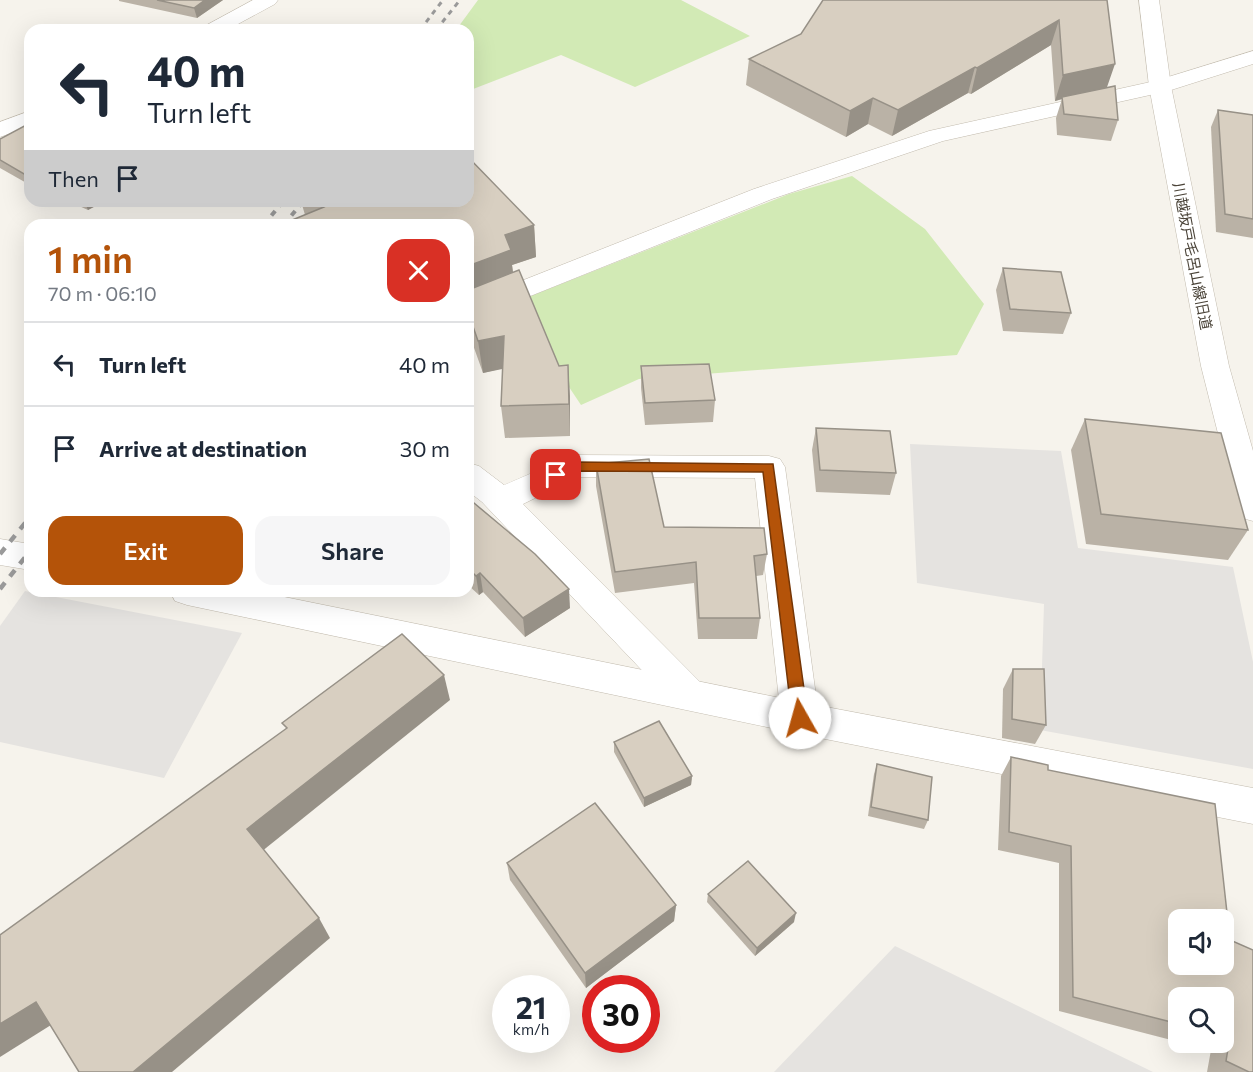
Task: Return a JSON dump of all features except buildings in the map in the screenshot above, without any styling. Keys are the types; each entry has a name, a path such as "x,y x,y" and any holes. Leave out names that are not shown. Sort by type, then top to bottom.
{"street":[{"path":"223,24 268,0"},
{"name":"川越坂戸毛呂山線旧道","path":"1149,0 1160,86 1215,366 1253,509"},
{"path":"474,310 763,194 937,136 1160,86 1253,57"},
{"path":"0,130 24,120"},
{"path":"500,501 574,466 769,467 800,718"},
{"path":"474,479 500,501 686,692"},
{"path":"0,552 24,556"},
{"path":"214,597 328,622 686,692 800,718 1253,806"}],"green space":[{"path":"478,0 681,0 750,36 635,87 561,55 474,89 474,24 460,24"},
{"path":"852,176 925,229 984,304 957,355 639,379 581,405 513,303 789,194"}],"shaded area":[{"path":"910,444 1061,451 1078,548 1233,567 1253,662 1253,769 1040,730 1044,604 917,583"},
{"path":"24,592 24,597 56,597 242,633 164,778 0,742 0,626"},
{"path":"895,946 1153,1072 774,1072"}],"railway":[{"path":"425,24 443,0"},
{"path":"441,24 460,0"},
{"path":"269,219 278,207"},
{"path":"289,219 298,207"},
{"path":"0,554 24,524"},
{"path":"0,589 24,559"}],"route":[{"path":"556,475 574,466 769,467 800,718"}]}
